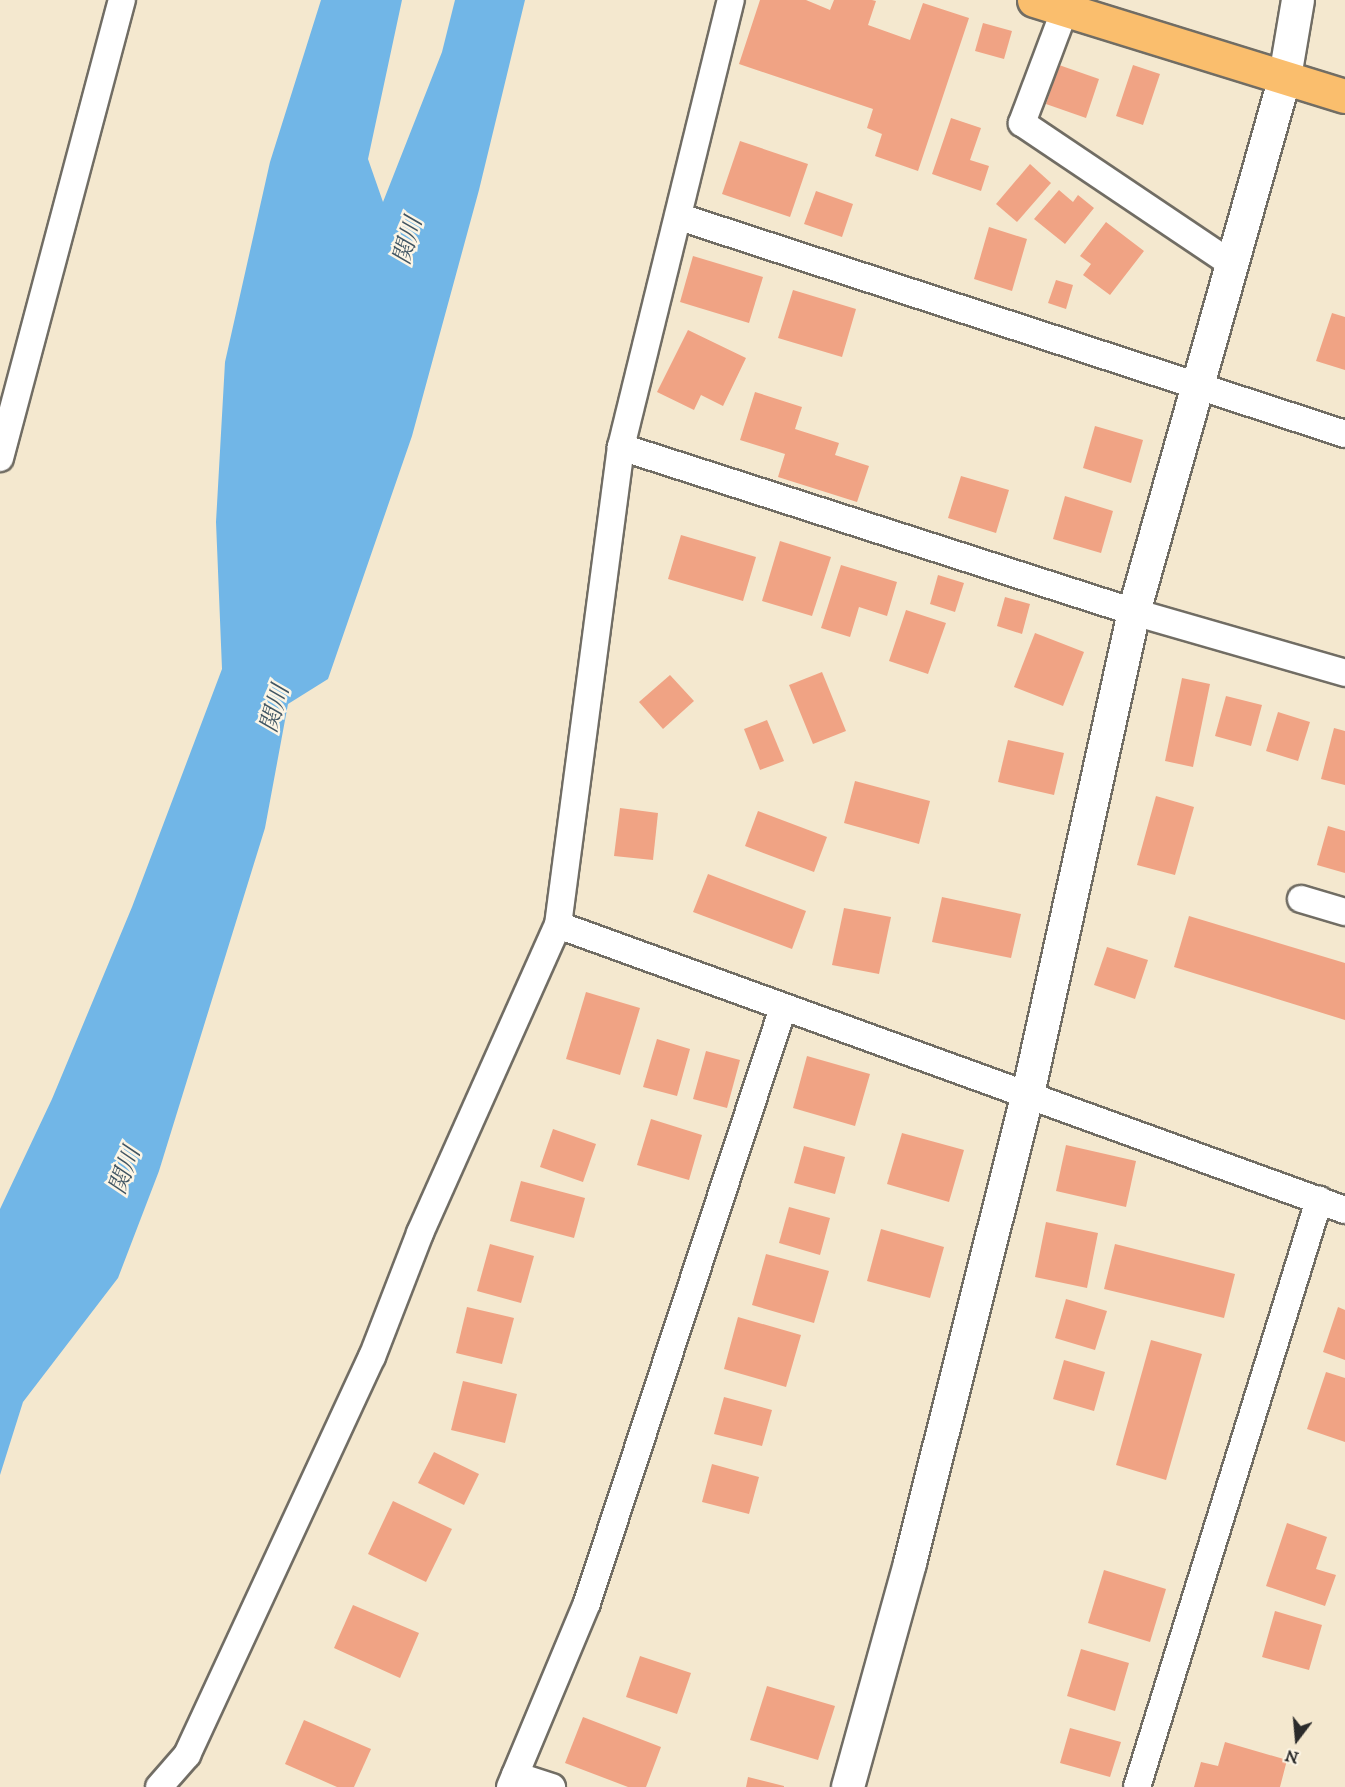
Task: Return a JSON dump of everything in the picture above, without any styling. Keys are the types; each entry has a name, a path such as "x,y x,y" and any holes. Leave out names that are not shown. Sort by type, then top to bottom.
{"main road":[{"path":"1034,0 1345,96"}],"street":[{"path":"0,458 122,0"},
{"path":"159,1787 187,1755 362,1379 420,1233 558,925 621,447 680,218 731,0"},
{"path":"848,1787 910,1563 1028,1094 1134,612 1200,389 1285,76 1298,0"},
{"path":"1065,9 1022,123 1233,265"},
{"path":"680,218 1200,389 1345,434"},
{"path":"621,447 1134,612 1345,673"},
{"path":"1301,899 1345,912"},
{"path":"558,925 1345,1210"},
{"path":"552,1787 513,1781 587,1603 783,1008"},
{"path":"1137,1787 1319,1200"}],"water":[{"name":"関川","path":"321,0 402,0 368,159 383,202 442,52 455,0 525,0 479,190 412,436 328,679 288,704 265,828 159,1171 118,1278 23,1402 0,1475 0,1209 52,1099 132,907 222,669 216,522 225,362 270,162"}],"building":[{"path":"760,0 806,0 830,10 834,0 876,1 868,25 910,40 923,3 969,18 918,171 875,156 882,134 867,128 873,109 739,64"},
{"path":"983,23 1012,31 1004,59 975,51"},
{"path":"1059,65 1099,79 1086,118 1046,104"},
{"path":"1133,65 1160,74 1143,125 1116,116"},
{"path":"951,118 981,128 970,160 989,166 981,191 932,174"},
{"path":"740,141 808,164 790,217 722,194"},
{"path":"1030,164 1051,183 1017,222 996,204"},
{"path":"1059,190 1073,202 1078,195 1094,208 1065,244 1034,219"},
{"path":"816,191 853,204 842,237 804,224"},
{"path":"1106,222 1144,251 1110,295 1083,275 1091,264 1080,256"},
{"path":"989,227 1027,239 1012,291 974,279"},
{"path":"693,256 763,277 749,323 680,302"},
{"path":"1056,280 1073,285 1066,309 1048,303"},
{"path":"793,290 856,309 842,357 778,338"},
{"path":"1332,313 1345,317 1345,370 1316,361"},
{"path":"688,330 746,358 723,406 701,395 694,410 657,392"},
{"path":"755,392 802,407 795,429 839,443 835,455 869,466 857,502 778,477 785,454 740,440"},
{"path":"1095,426 1143,440 1131,483 1083,468"},
{"path":"961,476 1009,490 996,533 948,518"},
{"path":"1065,496 1113,511 1101,553 1053,539"},
{"path":"681,535 756,557 743,601 668,579"},
{"path":"780,541 831,557 812,616 762,601"},
{"path":"841,565 897,582 887,616 859,607 850,637 821,628"},
{"path":"938,575 964,583 955,612 930,604"},
{"path":"1005,597 1030,604 1022,634 997,626"},
{"path":"906,610 946,623 928,674 889,661"},
{"path":"1035,633 1084,652 1063,706 1014,687"},
{"path":"822,672 846,731 813,744 789,685"},
{"path":"670,675 694,701 663,729 639,702"},
{"path":"1182,678 1210,684 1193,767 1165,761"},
{"path":"1226,696 1262,705 1251,746 1215,736"},
{"path":"1278,712 1310,722 1298,761 1266,751"},
{"path":"767,720 784,761 760,770 744,729"},
{"path":"1334,728 1345,731 1345,785 1321,779"},
{"path":"1008,740 1064,753 1054,795 998,782"},
{"path":"855,781 930,801 919,844 844,823"},
{"path":"1156,796 1194,807 1175,875 1137,865"},
{"path":"620,808 658,813 653,860 614,856"},
{"path":"758,811 827,837 814,872 745,846"},
{"path":"1328,826 1345,831 1345,873 1317,865"},
{"path":"708,874 806,911 792,949 693,912"},
{"path":"942,897 1021,914 1011,958 932,942"},
{"path":"844,908 891,917 879,974 832,965"},
{"path":"1189,916 1345,963 1345,1020 1174,967"},
{"path":"1107,947 1148,960 1135,999 1094,985"},
{"path":"586,992 640,1008 620,1075 566,1059"},
{"path":"657,1039 690,1049 677,1096 643,1087"},
{"path":"706,1051 740,1060 727,1108 693,1099"},
{"path":"807,1056 870,1074 855,1126 793,1108"},
{"path":"651,1119 702,1135 689,1180 637,1165"},
{"path":"553,1129 596,1144 583,1182 540,1167"},
{"path":"902,1133 964,1150 949,1202 887,1184"},
{"path":"1066,1145 1136,1161 1126,1207 1056,1191"},
{"path":"804,1146 845,1157 835,1194 794,1183"},
{"path":"521,1181 585,1198 574,1238 510,1221"},
{"path":"789,1207 830,1218 820,1255 779,1243"},
{"path":"1046,1222 1098,1233 1087,1288 1035,1277"},
{"path":"881,1229 944,1247 930,1298 867,1281"},
{"path":"490,1244 534,1256 521,1303 477,1291"},
{"path":"1115,1244 1235,1274 1224,1318 1104,1289"},
{"path":"766,1254 829,1271 814,1323 752,1305"},
{"path":"1066,1299 1107,1311 1095,1350 1055,1338"},
{"path":"467,1307 514,1318 502,1364 456,1353"},
{"path":"1338,1307 1345,1310 1345,1360 1323,1352"},
{"path":"738,1317 801,1335 786,1387 724,1369"},
{"path":"1151,1340 1202,1354 1166,1480 1116,1465"},
{"path":"1064,1360 1105,1372 1094,1411 1053,1399"},
{"path":"1326,1372 1345,1378 1345,1442 1307,1429"},
{"path":"463,1381 517,1394 505,1443 451,1430"},
{"path":"724,1397 772,1410 762,1446 714,1434"},
{"path":"434,1452 479,1474 464,1505 418,1483"},
{"path":"712,1464 759,1477 749,1514 702,1502"},
{"path":"393,1501 452,1529 426,1582 368,1554"},
{"path":"1287,1523 1327,1537 1316,1569 1336,1575 1325,1606 1266,1586"},
{"path":"1104,1570 1166,1589 1150,1642 1088,1623"},
{"path":"353,1605 419,1633 400,1678 334,1648"},
{"path":"1275,1611 1322,1625 1309,1670 1262,1657"},
{"path":"1081,1649 1129,1663 1115,1711 1067,1696"},
{"path":"640,1656 691,1673 677,1714 626,1697"},
{"path":"767,1686 835,1706 818,1760 750,1740"},
{"path":"583,1717 661,1747 646,1787 628,1787 565,1763"},
{"path":"304,1720 371,1749 354,1787 337,1787 285,1764"},
{"path":"1070,1728 1121,1742 1110,1777 1060,1763"},
{"path":"1225,1742 1287,1760 1280,1787 1194,1787 1201,1762 1218,1766"},
{"path":"748,1777 784,1786 784,1787 746,1787"}]}
